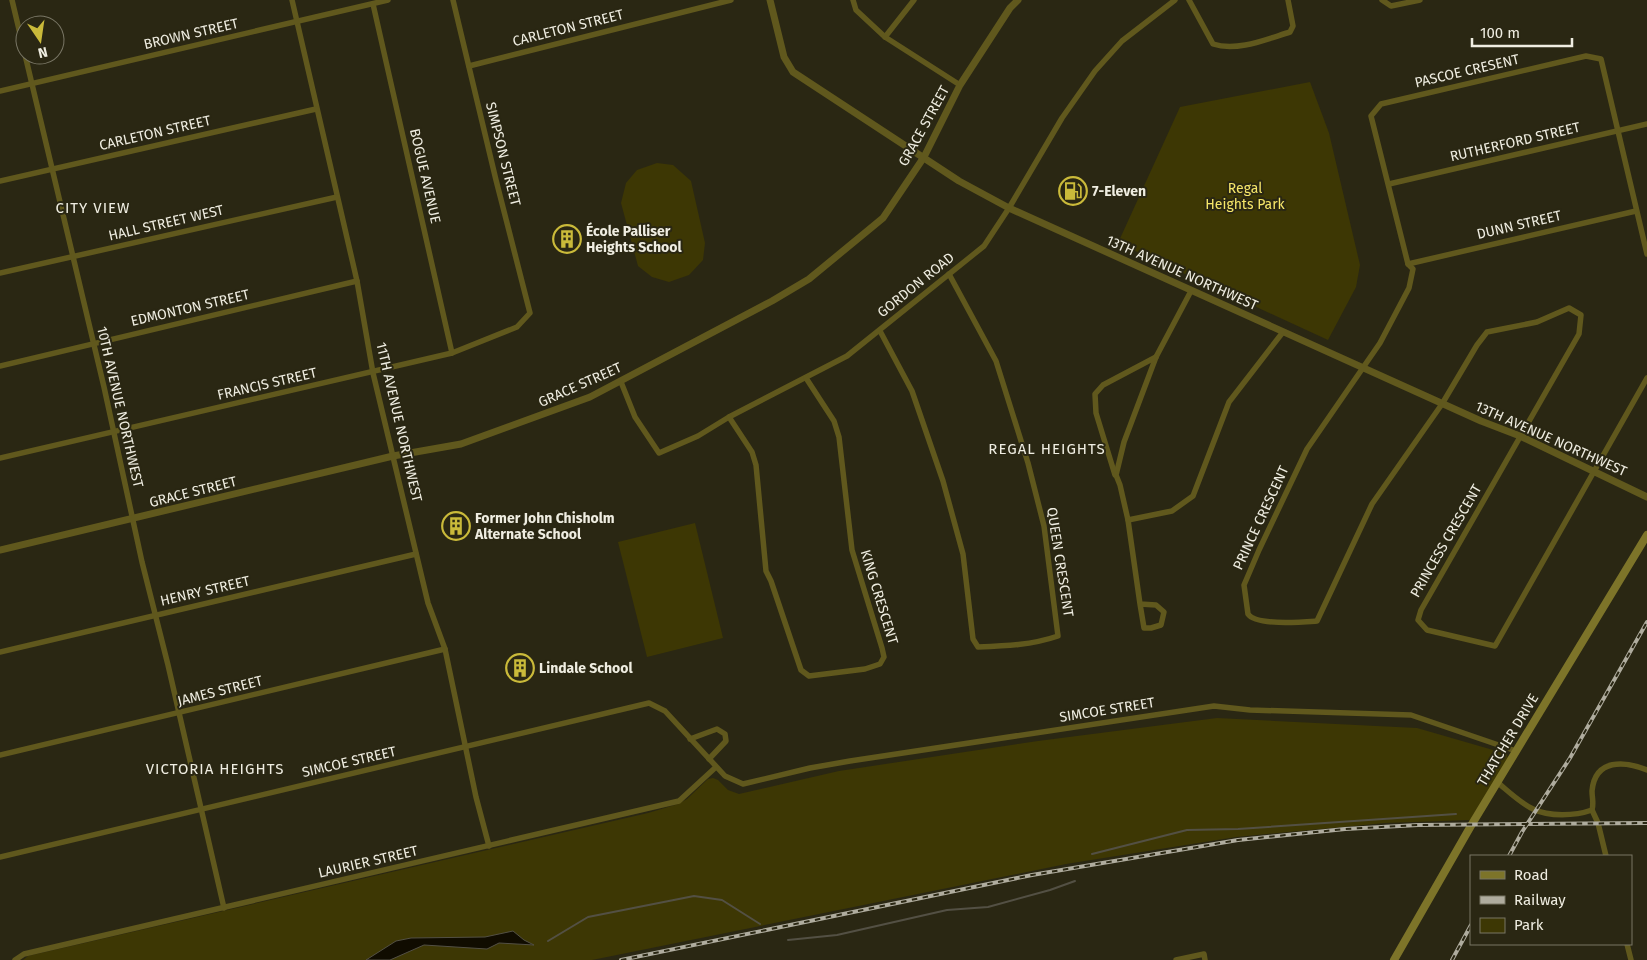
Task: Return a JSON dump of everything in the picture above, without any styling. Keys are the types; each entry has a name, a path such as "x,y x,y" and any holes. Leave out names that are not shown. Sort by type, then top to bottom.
{"main road":[{"name":"THATCHER DRIVE","path":"1394,960 1497,782 1647,535"}],"street":[{"name":"10TH AVENUE NORTHWEST","path":"12,0 94,344 224,908"},
{"name":"11TH AVENUE NORTHWEST","path":"292,0 357,281 373,373 428,603 445,649 476,797 489,846"},
{"name":"BROWN STREET","path":"0,91 388,0"},
{"name":"SIMPSON STREET","path":"454,0 530,313"},
{"name":"CARLETON STREET","path":"469,66 731,0"},
{"name":"13TH AVENUE NORTHWEST","path":"770,0 784,57 793,72 959,181 1009,208 1442,404 1520,436 1647,497"},
{"path":"853,0 856,10 885,37 960,85"},
{"path":"885,37 914,0"},
{"name":"GRACE STREET","path":"0,550 393,456 461,444 590,397 772,301 809,279 883,218 924,157 960,85 1010,8 1018,0"},
{"name":"GORDON ROAD","path":"621,382 635,417 659,453 698,436 729,417 847,356 984,246 1009,208 1062,118 1095,71 1122,41 1175,0"},
{"path":"1189,0 1213,44 1223,47 1257,42 1290,32 1293,26 1288,0"},
{"path":"1382,0 1391,6 1420,0"},
{"name":"BOGUE AVENUE","path":"373,4 452,353"},
{"name":"PASCOE CRESENT","path":"1388,184 1371,116 1381,104 1577,58 1586,56 1601,60 1618,131"},
{"name":"CARLETON STREET","path":"0,181 316,108"},
{"name":"RUTHERFORD STREET","path":"1388,184 1647,124"},
{"path":"1618,131 1647,254"},
{"path":"1363,368 1380,343 1409,288 1413,269 1408,264 1388,184"},
{"name":"HALL STREET WEST","path":"0,272 337,197"},
{"name":"DUNN STREET","path":"1408,264 1636,211"},
{"name":"QUEEN CRESCENT","path":"880,330 912,391 943,482 964,554 973,639 978,647 1018,645 1044,641 1058,636 1044,526 1028,463 996,361 949,274"},
{"name":"EDMONTON STREET","path":"0,366 357,281"},
{"path":"1116,475 1124,442 1156,357 1191,291"},
{"path":"1442,404 1487,332 1537,322 1569,308 1581,315 1579,334 1520,436"},
{"name":"FRANCIS STREET","path":"0,458 114,430 373,373 452,353 517,327 530,313"},
{"path":"1128,520 1172,511 1193,496 1229,402 1284,332"},
{"path":"1140,604 1156,605 1164,612 1161,625 1144,628 1140,604 1128,520 1120,485 1096,413 1095,394 1102,385 1156,357"},
{"name":"PRINCE CRESCENT","path":"1363,368 1307,449 1259,550 1244,585 1248,614 1251,618 1271,622 1316,621 1372,504 1442,404"},
{"name":"KING CRESCENT","path":"729,417 755,457 766,572 771,581 802,670 809,676 865,669 880,664 884,657 882,648 852,550 839,437 834,421 806,378"},
{"path":"1596,471 1647,378"},
{"name":"PRINCESS CRESCENT","path":"1520,436 1421,610 1418,620 1427,630 1495,646 1596,471"},
{"name":"HENRY STREET","path":"0,652 416,554"},
{"name":"JAMES STREET","path":"0,755 445,649"},
{"name":"SIMCOE STREET","path":"0,857 650,703 665,711 725,776 743,784 810,768 850,761 1214,706 1250,710 1411,716 1516,751"},
{"path":"690,738 717,730 725,734 726,741 709,759"},
{"path":"1606,855 1598,823 1592,810 1594,803 1592,792 1595,780 1601,770 1611,764 1623,763 1647,770"},
{"name":"LAURIER STREET","path":"15,960 24,954 679,802 716,766"},
{"path":"1497,782 1532,809 1548,814 1583,813 1592,810"},
{"path":"1627,945 1631,960"},
{"path":"1176,960 1204,954 1206,960"}],"green space":[{"name":"Regal Heights Park","path":"1310,82 1329,133 1360,265 1356,287 1328,340 1118,243 1180,107"},
{"path":"657,163 673,165 691,181 705,243 703,260 689,275 669,282 652,277 638,266 621,203 626,183 637,170"},
{"path":"695,523 723,638 647,657 618,542"},
{"path":"1217,718 1417,728 1507,754 1508,760 1470,820 1385,823 1236,837 1066,864 592,960 23,960 28,956 648,813 678,804 687,799 708,779 718,780 728,790 739,794 839,771 1038,741"}],"shaded area":[{"path":"513,931 534,945 499,943 487,949 424,945 390,960 366,960 396,941 411,938 485,937"}],"waterway":[{"path":"1092,854 1187,830 1238,829 1456,814"},
{"path":"788,940 837,935 947,910 988,907 1075,881"},
{"path":"548,941 588,917 694,896 722,900 760,924"}],"railway":[{"path":"1510,855 1522,832 1570,758 1647,622"},
{"path":"621,960 1032,875 1238,840 1345,829 1418,825 1647,823"},
{"path":"1452,960 1470,927"}],"place":[{"name":"7-Eleven","path":"1073,191"},
{"name":"École Palliser Heights School","path":"567,239"},
{"name":"Former John Chisholm Alternate School","path":"456,526"},
{"name":"Lindale School","path":"520,668"}],"district":[{"name":"CITY VIEW","path":"93,208"},
{"name":"REGAL HEIGHTS","path":"1047,449"},
{"name":"VICTORIA HEIGHTS","path":"215,769"}]}
